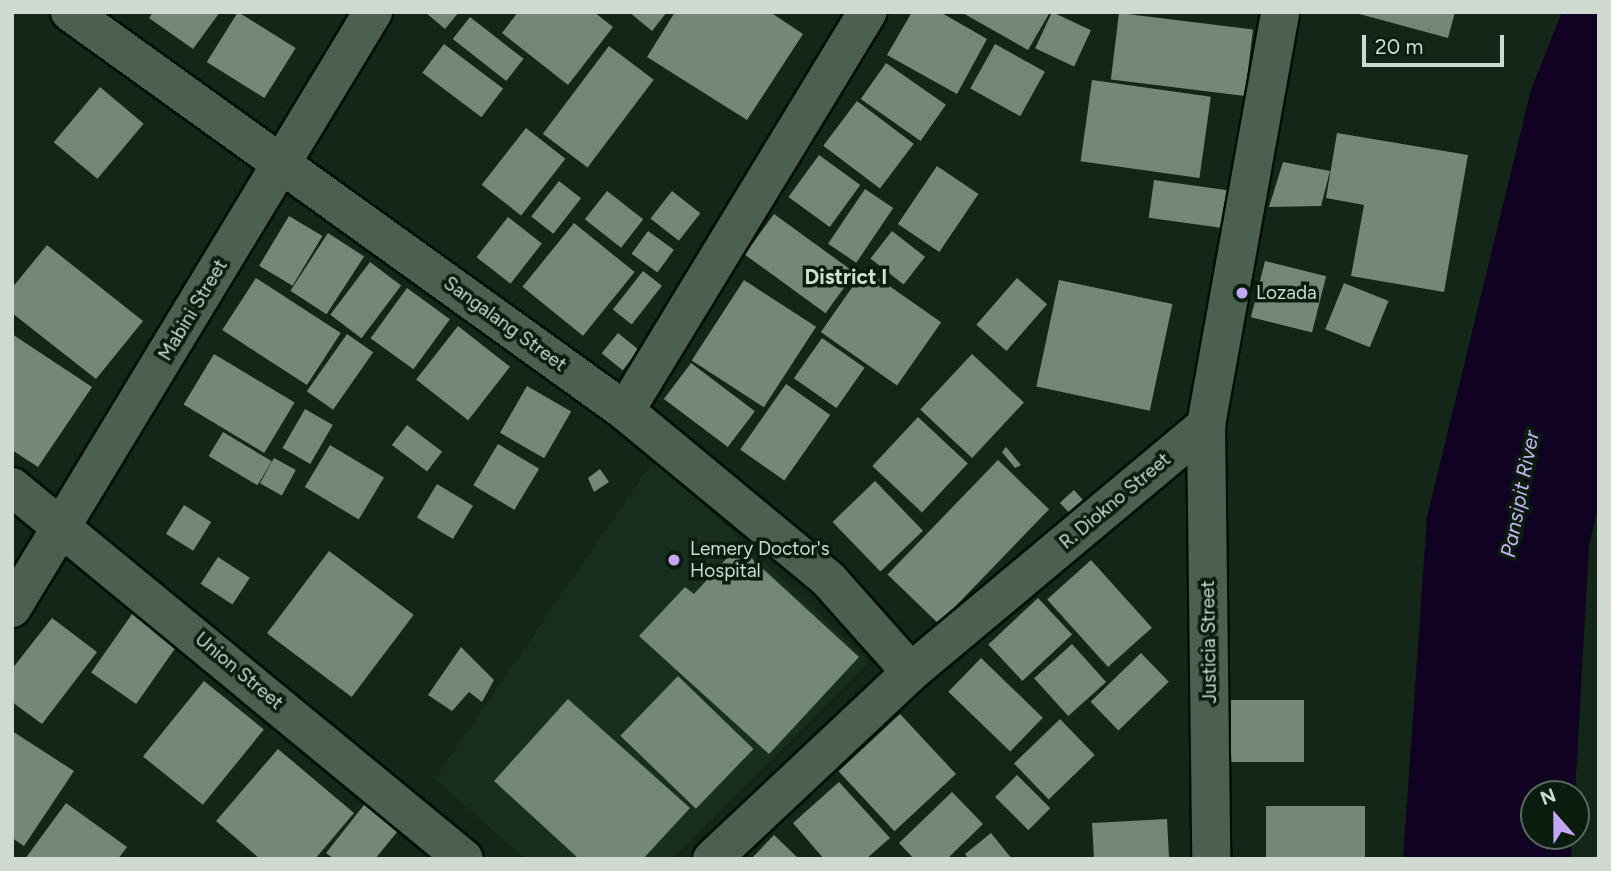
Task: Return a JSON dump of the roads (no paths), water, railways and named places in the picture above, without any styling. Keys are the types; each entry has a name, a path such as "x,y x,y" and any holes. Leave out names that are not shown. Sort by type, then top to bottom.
{"street":[{"name":"Sangalang Street","path":"70,12 625,411 829,580 911,672"},
{"name":"Mabini Street","path":"12,608 373,12"},
{"path":"1206,425 1280,12"},
{"path":"625,411 856,17"},
{"name":"R. Diokno Street","path":"712,859 911,672 1206,425"},
{"name":"Justicia Street","path":"1206,425 1211,859"},
{"name":"Union Street","path":"12,486 64,525 464,859"}],"water":[{"name":"Pansipit River","path":"1562,12 1599,12 1599,503 1589,546 1576,780 1520,780 1520,850 1571,850 1571,859 1403,859 1427,517 1531,90"}],"place":[{"name":"Lozada","path":"1242,293"},
{"name":"Lemery Doctor's Hospital","path":"674,560"}],"district":[{"name":"District I","path":"846,277"}]}
